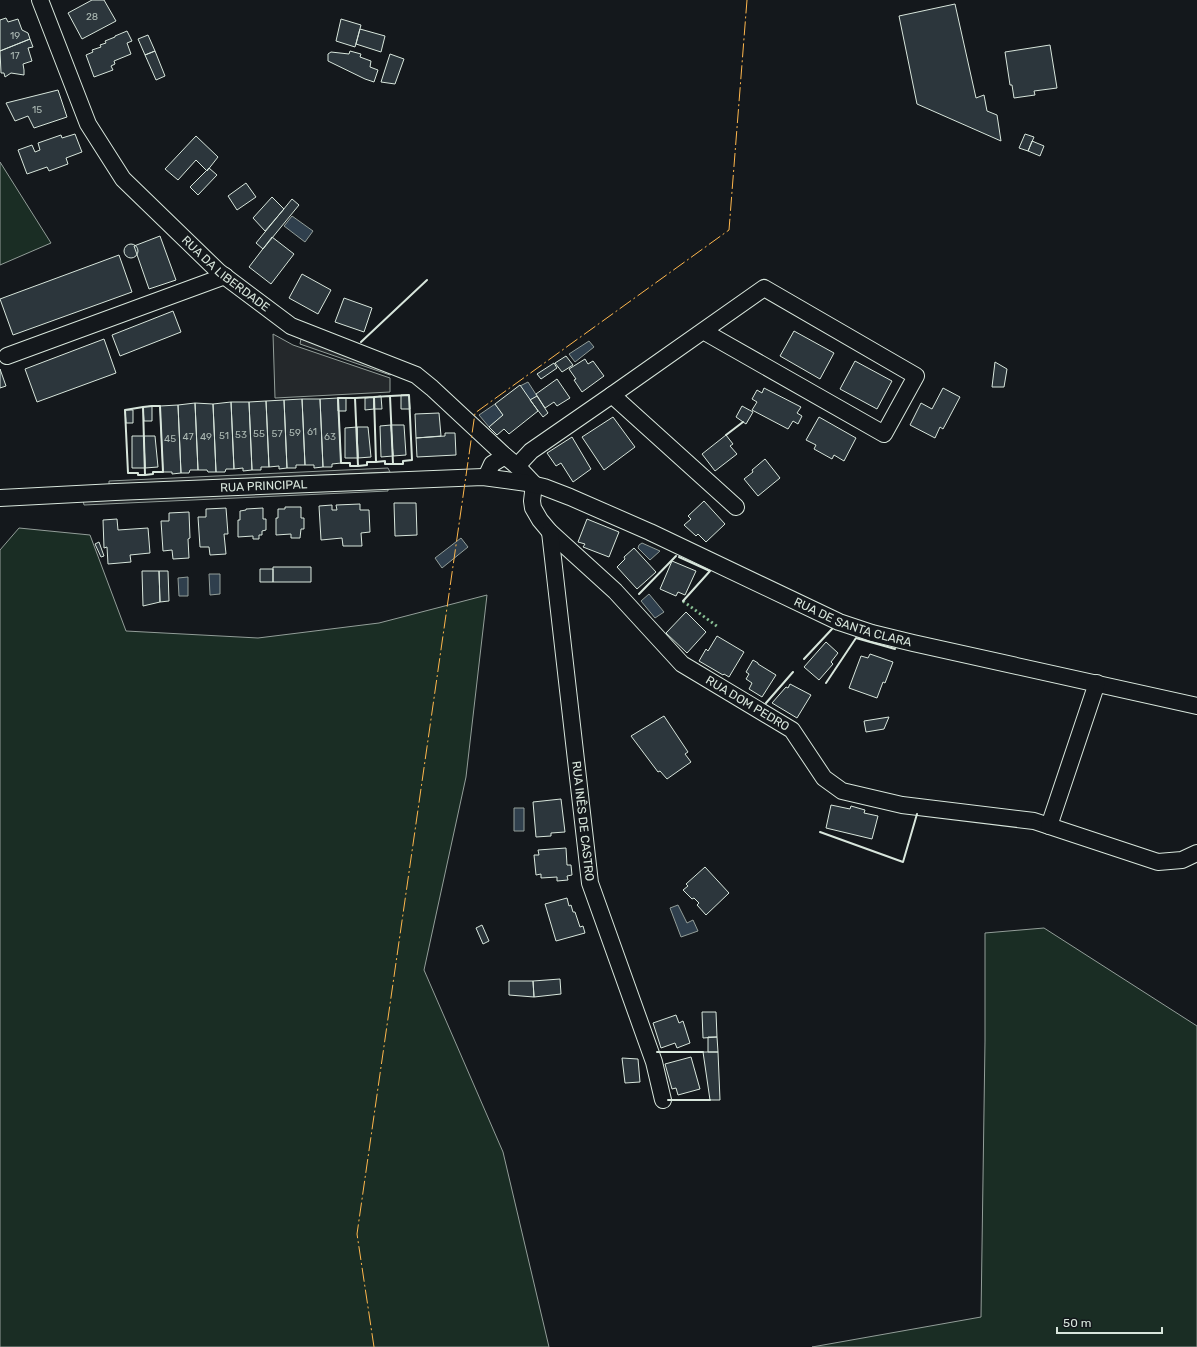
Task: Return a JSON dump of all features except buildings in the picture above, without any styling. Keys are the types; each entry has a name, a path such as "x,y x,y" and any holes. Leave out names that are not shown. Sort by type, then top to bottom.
{"street":[{"name":"RUA DA LIBERDADE","path":"40,0 88,124 123,179 225,276 291,326 416,375 511,461 530,484"},
{"path":"7,356 225,276"},
{"path":"486,477 492,464 511,461 531,451 703,330 764,288 916,376 884,434 703,330"},
{"path":"612,395 736,507"},
{"name":"RUA PRINCIPAL","path":"0,498 486,477 530,484"},
{"name":"RUA DOM PEDRO","path":"530,484 533,508 540,520 550,532 615,591 682,664 792,730 824,778 842,791 902,805 1034,821 1158,862 1182,860 1197,852"},
{"name":"RUA DE SANTA CLARA","path":"530,484 570,497 650,532 838,622 872,633 913,643 1197,706"},
{"name":"RUA INÊS DE CASTRO","path":"550,532 590,883 654,1062 663,1100"},
{"path":"1049,826 1097,683"}],"green space":[{"path":"0,162 51,243 0,265"},
{"path":"19,528 90,535 126,631 258,638 379,623 487,595 466,777 424,970 503,1152 549,1347 0,1347 0,550"},
{"path":"1044,928 1197,1026 1197,1347 812,1347 981,1317 985,933"}],"shaded area":[{"path":"273,334 293,345 390,378 390,392 275,398"},
{"path":"301,339 396,372 390,375 300,344"},
{"path":"388,468 390,472 109,485 109,481"},
{"path":"388,486 388,491 84,505 83,500"}],"water":[{"path":"292,216 313,231 305,242 284,226"},
{"path":"589,341 594,347 575,362 569,354"},
{"path":"528,382 537,396 530,400 520,386"},
{"path":"495,404 503,415 489,427 479,415"},
{"path":"461,538 468,547 442,568 435,558"},
{"path":"642,543 660,551 650,560 638,548"},
{"path":"209,574 220,574 220,594 210,595"},
{"path":"188,577 188,596 179,596 178,578"},
{"path":"649,594 664,612 655,618 641,601"},
{"path":"514,808 524,808 524,831 514,831"},
{"path":"678,905 687,923 693,920 698,931 681,937 670,908"}],"hedge":[{"path":"683,601 718,627"}],"wall":[{"path":"361,342 427,280"},
{"path":"409,395 412,460 403,461 403,464 393,464 390,396 409,395"},
{"path":"390,396 393,464 385,464 385,461 376,462 374,397 390,396"},
{"path":"374,397 376,462 367,462 367,465 358,466 355,398 374,397"},
{"path":"338,398 355,398 358,466 350,466 350,463 341,463 338,398"},
{"path":"152,406 160,406 163,472 153,472 153,474 145,475 143,407 152,406"},
{"path":"143,407 145,475 138,475 138,473 128,473 125,410 143,407"},
{"path":"726,435 743,422"},
{"path":"639,594 676,556"},
{"path":"679,557 710,571 683,601"},
{"path":"804,659 832,629"},
{"path":"826,683 856,638 895,649"},
{"path":"766,703 793,672"},
{"path":"820,832 903,862 917,814"},
{"path":"657,1052 703,1052"},
{"path":"668,1100 710,1100"}],"power":[{"path":"374,1347 357,1234 475,413 729,230 747,0"}]}
